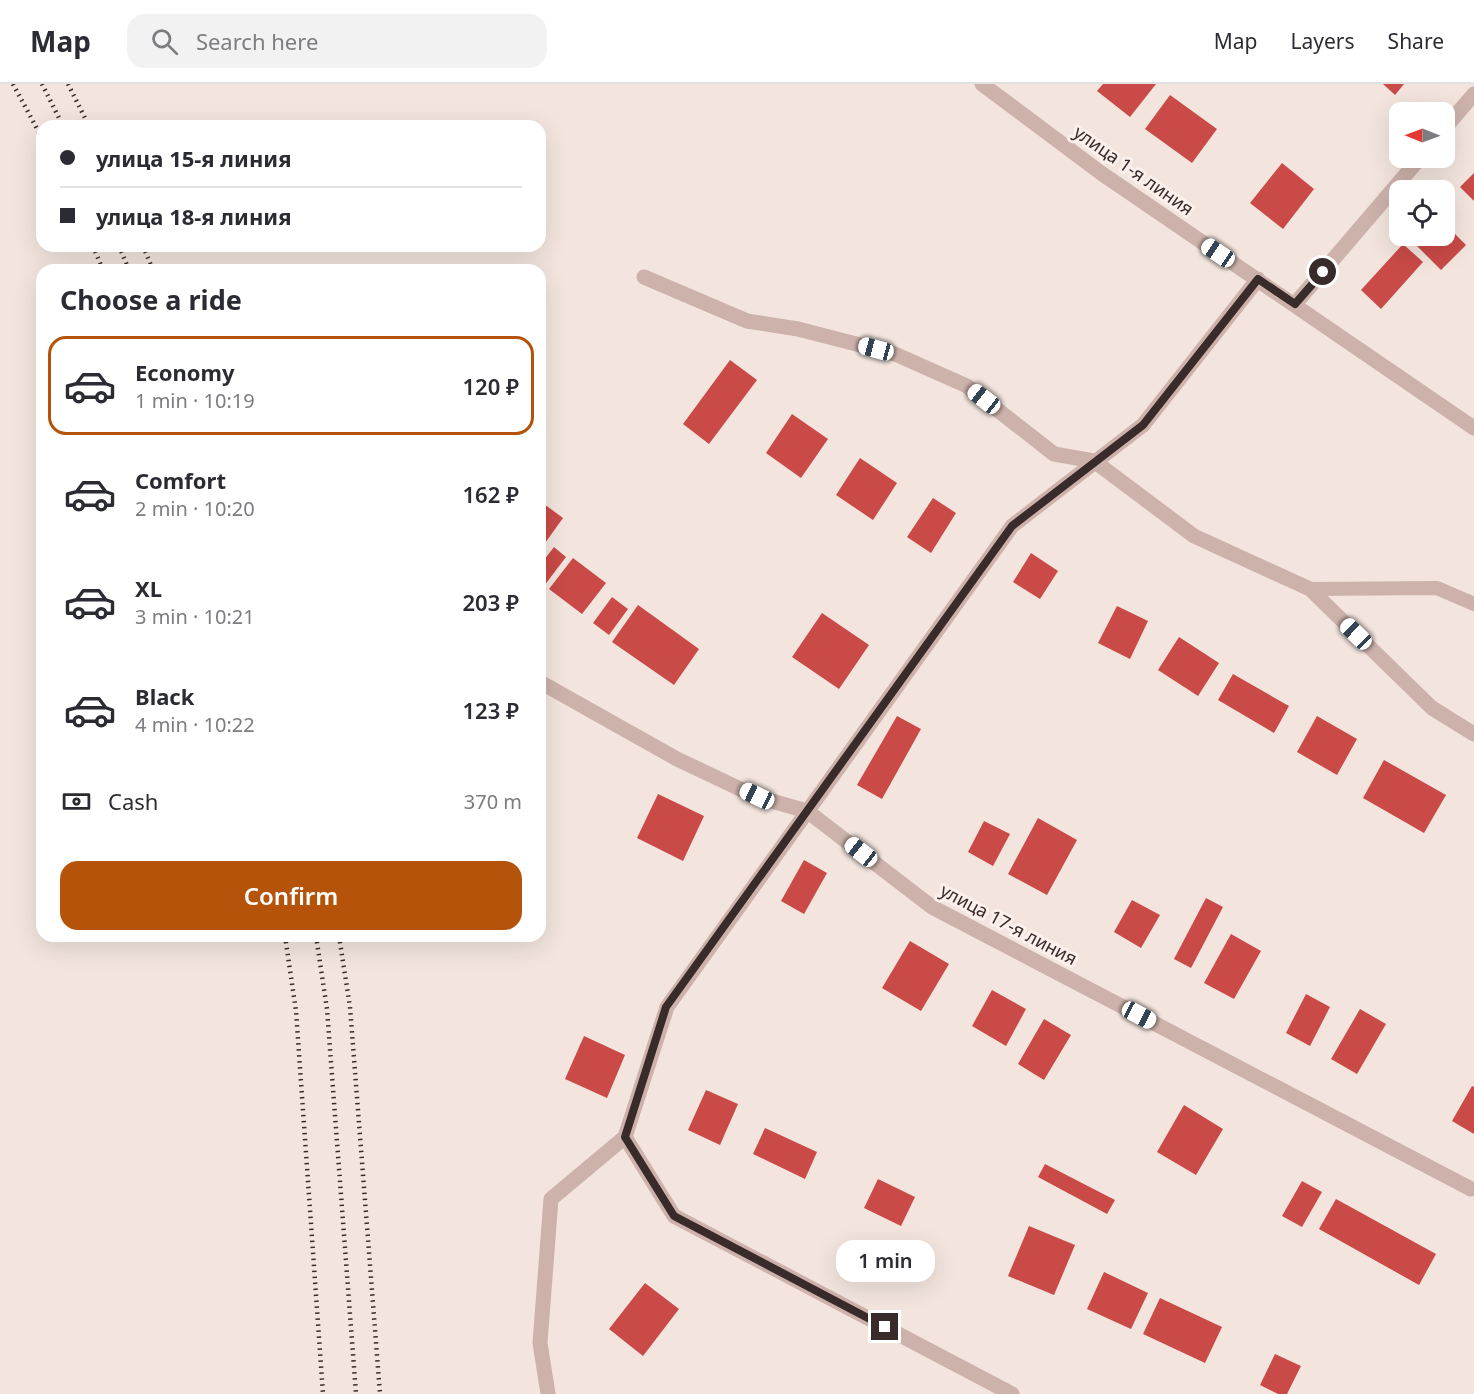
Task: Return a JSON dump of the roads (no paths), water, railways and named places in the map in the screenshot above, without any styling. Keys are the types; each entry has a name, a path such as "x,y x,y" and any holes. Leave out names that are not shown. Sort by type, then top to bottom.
{"street":[{"name":"улица 1-я линия","path":"982,84 1101,173 1474,428"},
{"path":"1455,116 1474,94"},
{"path":"1295,304 1411,168"},
{"path":"644,277 747,321 798,329 895,354 967,386 1054,454 1094,461 1194,536 1310,589 1432,708 1474,735"},
{"path":"548,1394 540,1343 551,1199 625,1137 666,1007 1012,526 1143,425 1258,279"},
{"name":"улица 17-я линия","path":"546,685 677,759 757,796 807,811 932,907 1471,1189"},
{"path":"625,1137 674,1216 1012,1394"}],"lane":[{"path":"1310,589 1437,588 1474,604"}],"railway":[{"path":"13,84 36,127"},
{"path":"42,84 60,120"},
{"path":"68,84 86,120"},
{"path":"96,252 100,264"},
{"path":"122,252 126,264"},
{"path":"146,252 150,264"},
{"path":"286,942 296,1011 323,1394"},
{"path":"317,942 327,1009 356,1394"},
{"path":"340,942 350,1007 380,1394"}]}
